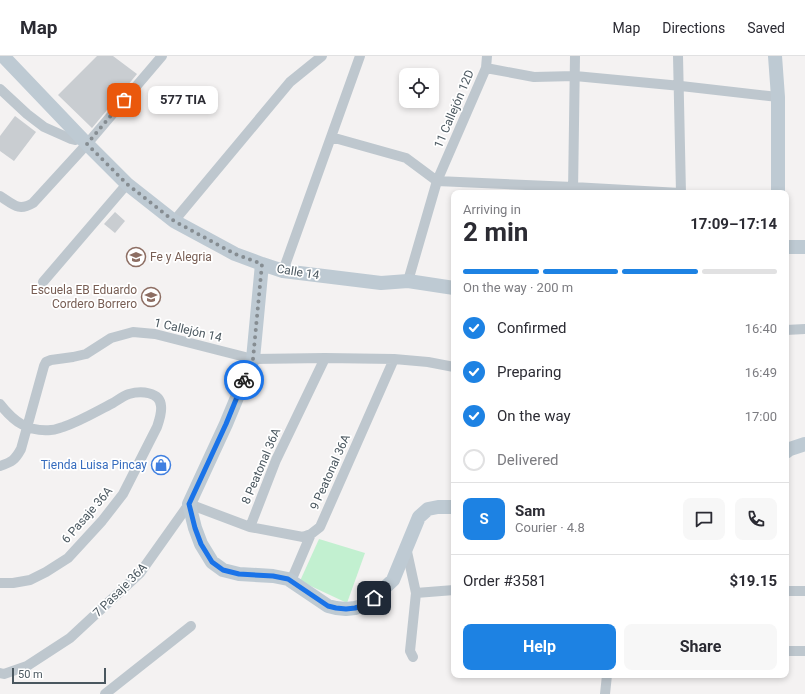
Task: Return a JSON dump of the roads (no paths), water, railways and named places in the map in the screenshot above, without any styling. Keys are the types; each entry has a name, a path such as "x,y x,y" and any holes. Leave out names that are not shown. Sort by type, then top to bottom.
{"street":[{"name":"Calle 14","path":"3,56 127,184 174,221 235,254 283,271 381,283 408,281 451,288"},
{"path":"0,196 17,207 25,208 33,203 84,141 162,56"},
{"path":"174,221 290,82 322,56"},
{"path":"283,271 360,56"},
{"path":"486,68 487,56"},
{"path":"331,137 406,158 436,181 573,190 575,56"},
{"path":"678,56 680,190"},
{"path":"775,56 778,96 778,190"},
{"name":"11 Callejón 12D","path":"408,281 436,181 486,68 534,77 575,76 778,96"},
{"path":"0,89 27,114 44,126 71,139 84,141"},
{"path":"43,282 127,184"},
{"path":"789,247 805,247"},
{"name":"7 Pasaje 36A","path":"0,673 4,674 27,666 70,638 140,573 189,504 226,424 253,359 262,264"},
{"path":"789,330 805,328"},
{"name":"1 Callejón 14","path":"26,427 46,362 86,354 110,338 133,332 155,334 253,359 394,359 428,362 451,367"},
{"name":"8 Peatonal 36A","path":"250,527 276,460 325,358"},
{"name":"9 Peatonal 36A","path":"290,581 311,534 320,527 394,359"},
{"name":"6 Pasaje 36A","path":"0,583 13,583 30,580 68,558 123,494 157,427 162,405 157,397 149,393 140,392 128,394 80,420 52,430 39,430 26,427"},
{"path":"0,404 16,421 26,427 21,449 16,458 9,463 0,466"},
{"path":"789,450 805,444"},
{"path":"189,504 250,527 303,537 311,534"},
{"path":"189,504 201,544 212,562 223,570 239,574 273,576 288,579 328,606 346,609 365,605 393,580 419,516 428,509 451,507"},
{"path":"406,547 416,593 410,651 413,657"},
{"path":"416,593 451,590"},
{"path":"789,591 805,591"},
{"path":"105,694 191,626"},
{"path":"789,651 805,651"},
{"path":"605,694 607,678"}],"place":[{"name":"577 TIA","path":"124,100"},
{"name":"Fe y Alegria","path":"136,257"},
{"name":"Escuela EB Eduardo Cordero Borrero","path":"151,297"},
{"name":"Tienda Luisa Pincay","path":"161,465"}]}
